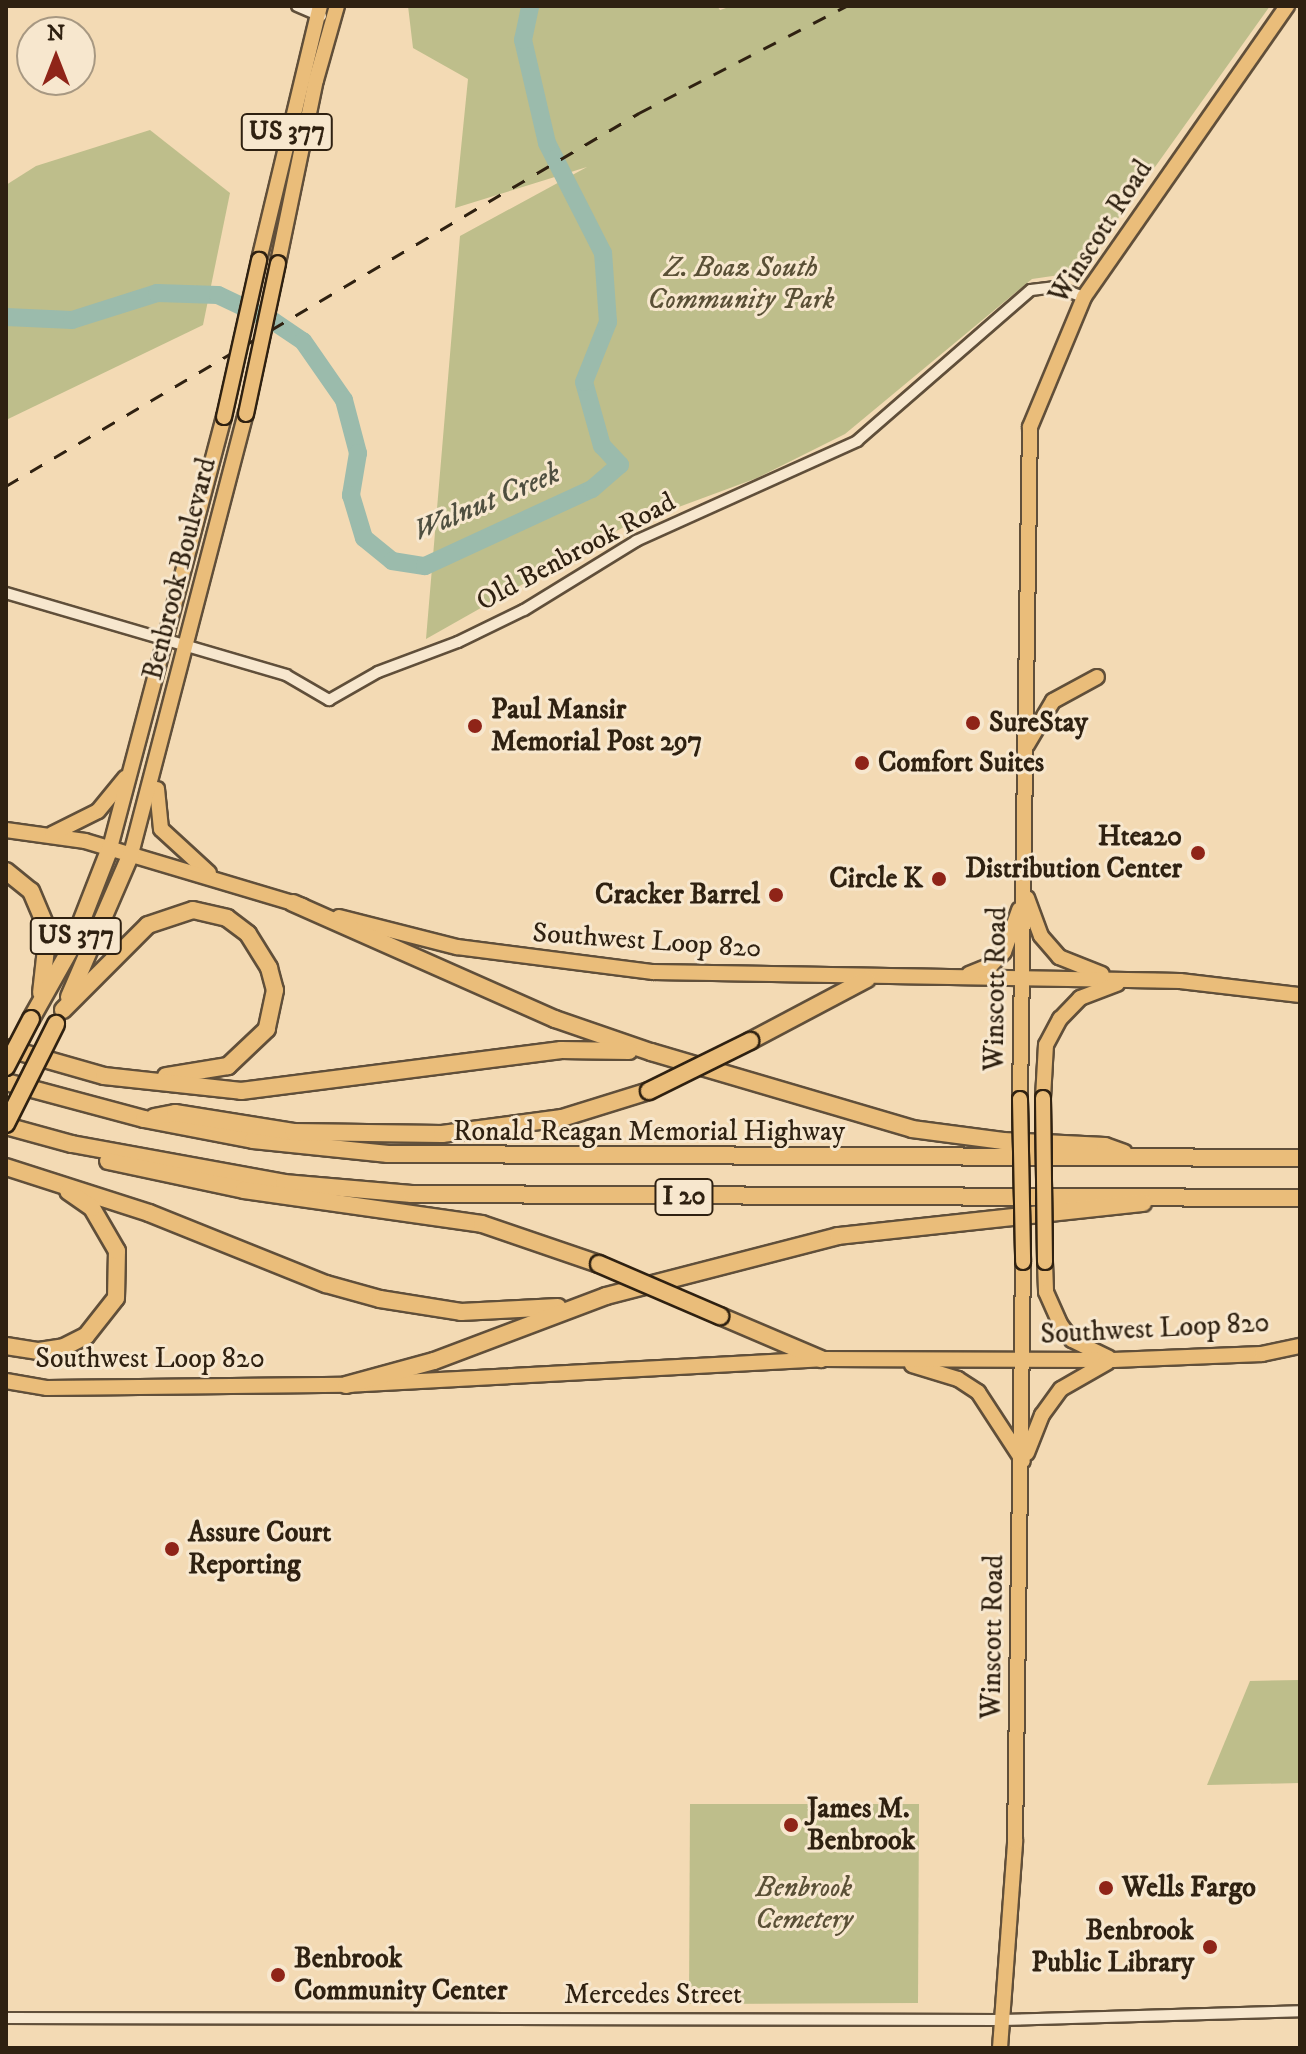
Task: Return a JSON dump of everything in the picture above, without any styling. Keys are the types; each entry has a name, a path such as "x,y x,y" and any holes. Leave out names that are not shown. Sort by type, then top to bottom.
{"highway":[{"name":"Benbrook Boulevard","path":"6,1067 71,948 110,848"},
{"name":"Benbrook Boulevard","path":"6,1125 60,1017 131,854"},
{"path":"6,871 31,891 48,931 40,1002"},
{"path":"293,903 555,1019 651,1052 912,1129 1003,1141 1105,1146 1137,1158"},
{"path":"60,1017 129,941 168,914 210,910 237,926 259,948 275,990 273,1011 267,1029 245,1055 210,1072 179,1077 104,1076"},
{"path":"144,1119 175,1113 293,1132 442,1134 562,1118 649,1091 867,979"},
{"path":"6,1048 104,1076 241,1091 561,1050 651,1052"},
{"name":"Ronald Reagan Memorial Highway","path":"6,1082 144,1119 325,1149 453,1157 1300,1158"},
{"name":"I 20","path":"6,1125 72,1144 284,1183 439,1195 1300,1198"},
{"path":"72,1144 86,1157 244,1190 482,1224 599,1264 821,1359"},
{"path":"6,1167 149,1213 326,1284 380,1299 461,1312 583,1303"},
{"path":"6,1346 39,1351 64,1347 86,1336 116,1298 117,1251 106,1227 92,1208 57,1183"},
{"path":"346,1385 434,1361 583,1303 838,1236 975,1217 1123,1209 1161,1198"}],"main road":[{"name":"Winscott Road","path":"1000,2048 1015,1842 1023,1461 1020,1099 1029,435 1084,297 1287,6"},
{"name":"Benbrook Boulevard","path":"110,848 224,417 318,10"},
{"name":"Benbrook Boulevard","path":"131,854 161,752 246,414 335,13"},
{"path":"1023,753 1053,701 1097,677"},
{"path":"161,752 157,822 172,844 216,878"},
{"path":"49,836 98,811 135,760"},
{"name":"Southwest Loop 820","path":"6,830 110,848 445,945 553,963 867,979 1023,978 1246,985 1300,995"},
{"path":"952,977 978,972 1004,952 1024,890"},
{"path":"1024,890 1041,936 1059,957 1125,981"},
{"path":"1113,1360 1072,1340 1060,1324 1046,1292 1043,1098 1046,1045 1060,1019 1080,998 1125,981"},
{"name":"Southwest Loop 820","path":"6,1381 47,1388 346,1385 821,1359 1113,1360 1262,1354 1300,1346"},
{"path":"896,1360 958,1379 978,1392 1023,1461"},
{"path":"1023,1461 1042,1415 1061,1389 1113,1360"}],"street":[{"path":"297,6 335,13"},
{"name":"Old Benbrook Road","path":"187,648 286,675 329,700 378,672 458,642 524,610 636,541 857,441 1031,290 1056,287 1084,297"},
{"path":"6,593 187,648"},
{"name":"Mercedes Street","path":"6,2018 1002,2020 1300,2011"}],"green space":[{"name":"Z. Boaz South Community Park","path":"408,6 717,6 720,10 732,6 1270,6 1080,272 1032,279 845,434 757,478 622,528 426,639 460,236 587,167 455,208 468,79 413,48"},
{"path":"150,130 230,193 203,325 6,420 6,185 36,166"},
{"path":"1300,1680 1300,1783 1207,1785 1250,1681"},
{"name":"Benbrook Cemetery","path":"690,1804 919,1804 918,2003 689,2004"}],"waterway":[{"name":"Walnut Creek","path":"6,317 72,320 157,293 218,295 273,321 303,341 344,400 358,453 351,495 364,538 392,561 425,566 592,489 620,465 602,446 584,382 608,322 603,253 547,143 523,40 530,6"}],"railway":[{"path":"6,486 639,113 846,6"}],"place":[{"name":"SureStay","path":"973,723"},
{"name":"Paul Mansir Memorial Post 297","path":"475,726"},
{"name":"Comfort Suites","path":"862,763"},
{"name":"Htea20 Distribution Center","path":"1198,853"},
{"name":"Circle K","path":"939,879"},
{"name":"Cracker Barrel","path":"776,895"},
{"name":"Assure Court Reporting","path":"172,1549"},
{"name":"James M. Benbrook","path":"791,1825"},
{"name":"Wells Fargo","path":"1106,1888"},
{"name":"Benbrook Public Library","path":"1210,1947"},
{"name":"Benbrook Community Center","path":"278,1975"}]}
